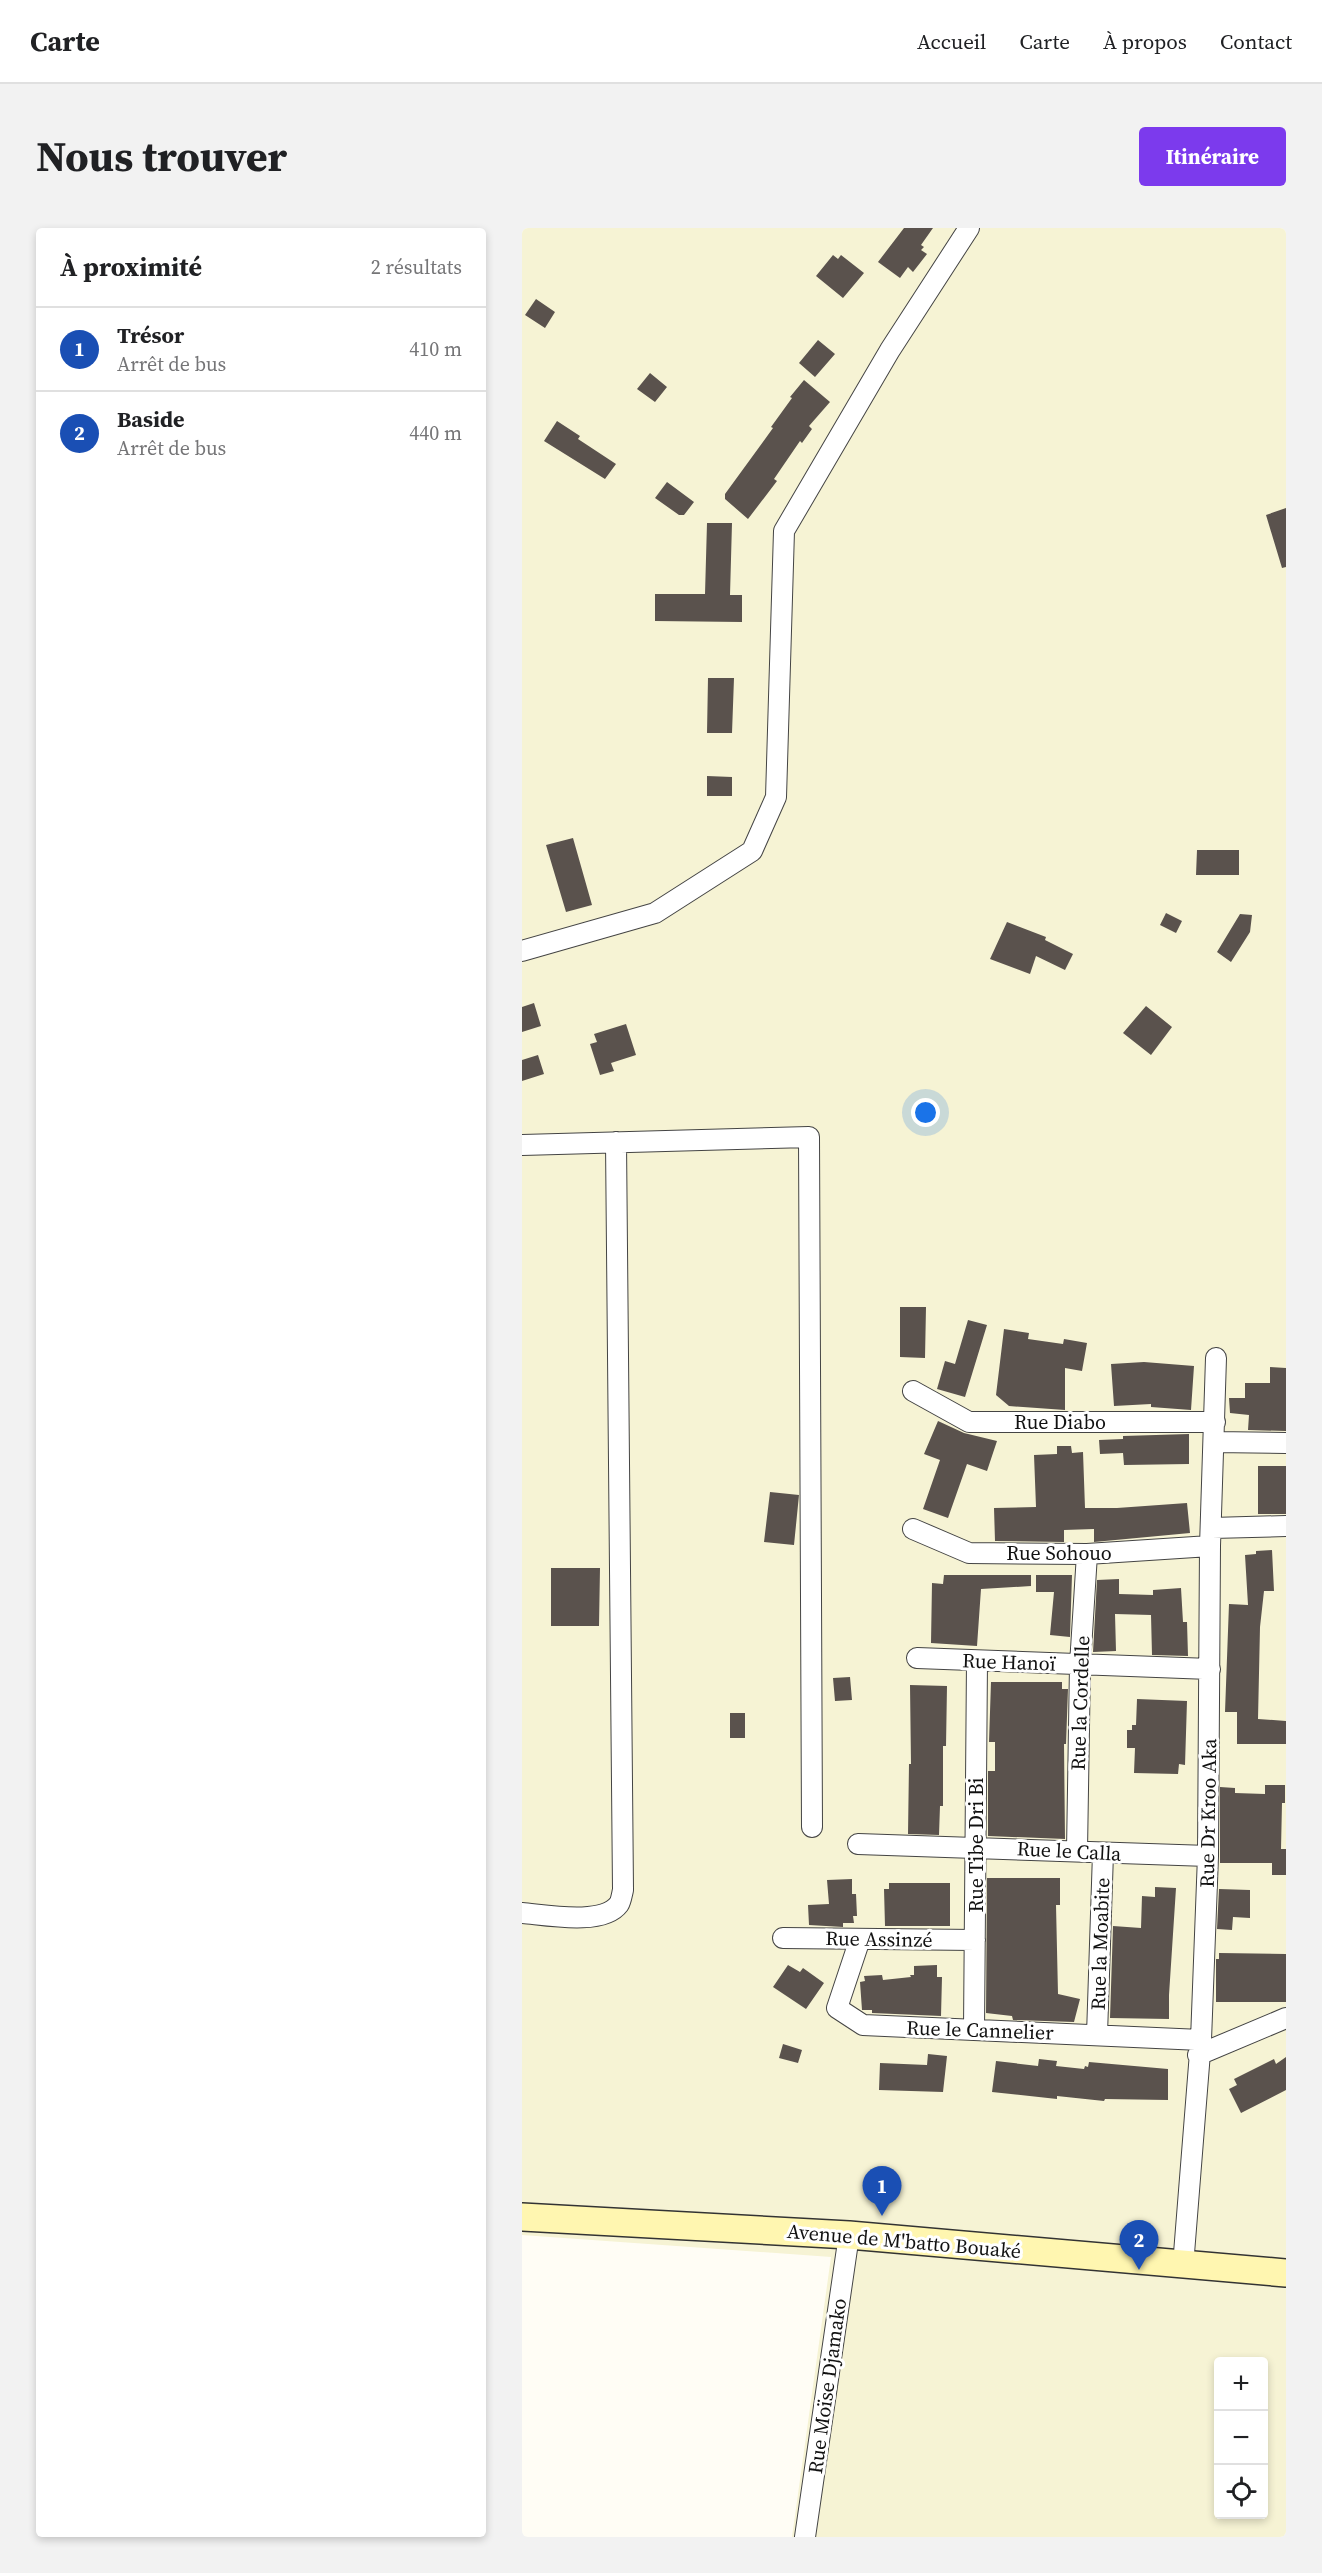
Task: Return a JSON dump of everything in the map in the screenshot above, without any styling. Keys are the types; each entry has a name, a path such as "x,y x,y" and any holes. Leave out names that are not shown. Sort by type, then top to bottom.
{"street":[{"path":"522,951 655,913 752,851 776,797 784,531 890,350 969,228"},
{"path":"522,1145 809,1137 812,1827"},
{"path":"522,1913 580,1918 604,1914 619,1904 623,1890 616,1142"},
{"name":"Rue Dr Kroo Aka","path":"1183,2266 1199,2048 1208,1856 1211,1537 1216,1358"},
{"name":"Rue Diabo","path":"913,1391 969,1422 1215,1422"},
{"path":"1214,1442 1286,1443"},
{"name":"Rue Sohouo","path":"914,1529 969,1553 1087,1554 1286,1526"},
{"name":"Rue la Cordelle","path":"1077,1851 1080,1665 1087,1554"},
{"name":"Rue Hanoï","path":"917,1658 1210,1670"},
{"name":"Rue Tibe Dri Bi","path":"974,2029 977,1661"},
{"name":"Rue le Calla","path":"858,1844 1208,1856"},
{"name":"Rue la Moabite","path":"1097,2035 1103,1853"},
{"name":"Rue Assinzé","path":"783,1938 975,1940"},
{"name":"Rue le Cannelier","path":"860,1939 837,2008 863,2025 1097,2035 1199,2048"},
{"path":"1199,2048 1286,2018"},
{"name":"Avenue de M'batto Bouaké","path":"522,2217 849,2235 1183,2266 1286,2273"},
{"name":"Rue Moïse Djamako","path":"805,2537 849,2235"}],"shaded area":[{"path":"522,228 1286,228 1286,2537 792,2537 831,2257 522,2235"}],"building":[{"path":"904,228 933,228 921,245 924,247 921,250 927,254 913,272 908,267 900,278 878,262"},
{"path":"833,255 838,259 841,255 864,273 843,298 816,276"},
{"path":"536,299 555,312 545,328 525,315"},
{"path":"818,340 835,354 815,377 799,363"},
{"path":"650,373 667,387 655,402 637,389"},
{"path":"804,380 830,402 809,426 812,429 802,443 800,441 774,479 777,481 748,519 725,499 725,494 773,428 771,427 792,398 790,397"},
{"path":"557,421 580,436 578,439 616,464 605,479 544,441"},
{"path":"667,482 694,502 684,515 679,515 655,498"},
{"path":"1286,508 1286,567 1282,568 1266,515"},
{"path":"707,523 732,523 730,595 742,595 742,622 655,621 655,594 705,594"},
{"path":"708,678 734,678 732,733 707,733"},
{"path":"707,776 732,777 732,796 707,796"},
{"path":"573,838 592,905 566,912 546,845"},
{"path":"1197,850 1239,850 1239,875 1196,875"},
{"path":"1166,913 1182,921 1176,933 1160,925"},
{"path":"1240,914 1252,915 1250,932 1231,962 1217,952"},
{"path":"1007,922 1046,937 1045,940 1073,954 1065,970 1036,956 1030,974 990,959"},
{"path":"534,1003 541,1026 522,1032 522,1007"},
{"path":"1146,1006 1172,1027 1151,1055 1123,1033"},
{"path":"626,1024 636,1055 611,1063 614,1071 600,1075 590,1044 597,1042 594,1034"},
{"path":"538,1055 544,1074 522,1081 522,1060"},
{"path":"900,1307 926,1307 925,1358 900,1357"},
{"path":"968,1320 987,1325 965,1397 937,1389 945,1361 955,1364"},
{"path":"1004,1329 1029,1333 1028,1339 1063,1344 1064,1339 1087,1343 1082,1371 1065,1368 1065,1410 1009,1406 996,1395"},
{"path":"1144,1362 1194,1366 1191,1410 1151,1407 1151,1404 1114,1406 1111,1364"},
{"path":"1270,1367 1286,1368 1286,1431 1248,1430 1249,1415 1230,1413 1229,1398 1245,1398 1245,1383 1270,1383"},
{"path":"938,1421 964,1433 997,1441 987,1471 967,1464 948,1518 923,1509 940,1460 924,1454"},
{"path":"1189,1434 1189,1464 1124,1465 1123,1453 1100,1454 1099,1440 1123,1439 1123,1436"},
{"path":"1057,1446 1071,1446 1072,1453 1083,1452 1085,1508 1187,1503 1190,1533 1094,1542 1094,1529 1064,1530 1064,1542 995,1541 994,1508 1036,1507 1034,1455 1057,1454"},
{"path":"1258,1466 1286,1466 1286,1514 1258,1514"},
{"path":"770,1492 799,1495 794,1545 764,1542"},
{"path":"1272,1550 1274,1591 1264,1591 1260,1627 1258,1719 1286,1721 1286,1744 1237,1744 1237,1712 1225,1712 1229,1604 1248,1605 1245,1555 1256,1554 1256,1551"},
{"path":"551,1568 600,1568 599,1626 551,1626"},
{"path":"944,1575 1031,1575 1031,1586 981,1589 977,1646 931,1643 932,1583 943,1584"},
{"path":"1036,1575 1072,1575 1070,1637 1050,1635 1054,1592 1036,1592"},
{"path":"1119,1579 1119,1594 1153,1595 1153,1590 1181,1588 1183,1622 1187,1622 1188,1656 1152,1655 1151,1615 1115,1614 1116,1651 1093,1652 1097,1580"},
{"path":"850,1677 852,1700 835,1701 833,1678"},
{"path":"991,1682 1062,1682 1062,1689 1068,1689 1066,1744 1064,1744 1065,1839 988,1836 988,1771 995,1771 995,1742 989,1742"},
{"path":"910,1685 947,1686 946,1746 943,1746 943,1806 940,1806 939,1835 908,1834 909,1764 911,1764"},
{"path":"1137,1699 1187,1701 1185,1765 1179,1764 1178,1774 1134,1773 1135,1748 1127,1748 1127,1730 1132,1730 1132,1725 1136,1725"},
{"path":"730,1713 745,1713 745,1738 730,1738"},
{"path":"1265,1785 1285,1785 1285,1803 1282,1803 1281,1849 1286,1849 1286,1875 1272,1875 1272,1863 1220,1863 1220,1787 1235,1788 1235,1793 1265,1794"},
{"path":"987,1878 1060,1878 1060,1905 1056,1905 1058,1994 1080,1999 1074,2022 1013,2020 1012,2016 986,2013"},
{"path":"852,1879 852,1894 856,1894 857,1916 853,1916 854,1923 843,1923 843,1927 809,1925 808,1905 829,1904 827,1880"},
{"path":"889,1883 950,1883 950,1926 885,1926 884,1889 889,1889"},
{"path":"1155,1887 1176,1888 1169,2019 1110,2018 1113,1926 1141,1928 1142,1896 1155,1897"},
{"path":"1219,1889 1250,1890 1250,1918 1233,1917 1232,1930 1217,1929"},
{"path":"1219,1953 1286,1954 1286,2002 1216,2002 1216,1959 1219,1959"},
{"path":"788,1965 800,1972 803,1968 824,1983 806,2009 773,1987"},
{"path":"937,1965 937,1977 942,1977 941,2016 872,2013 872,2010 862,2010 860,1982 865,1981 864,1976 882,1975 883,1980 911,1977 910,1975 914,1975 914,1966"},
{"path":"783,2044 802,2050 798,2063 779,2058"},
{"path":"928,2054 947,2056 943,2092 879,2090 880,2063 927,2065"},
{"path":"1286,2057 1286,2090 1241,2113 1229,2089 1237,2085 1234,2079 1274,2059 1276,2064"},
{"path":"1039,2059 1057,2061 1056,2066 1084,2069 1085,2066 1088,2067 1089,2062 1168,2069 1168,2100 1105,2099 1104,2101 1057,2096 1057,2099 992,2092 996,2061 1038,2066"}],"place":[{"name":"Trésor","path":"882,2216"},
{"name":"Baside","path":"1139,2270"}]}
